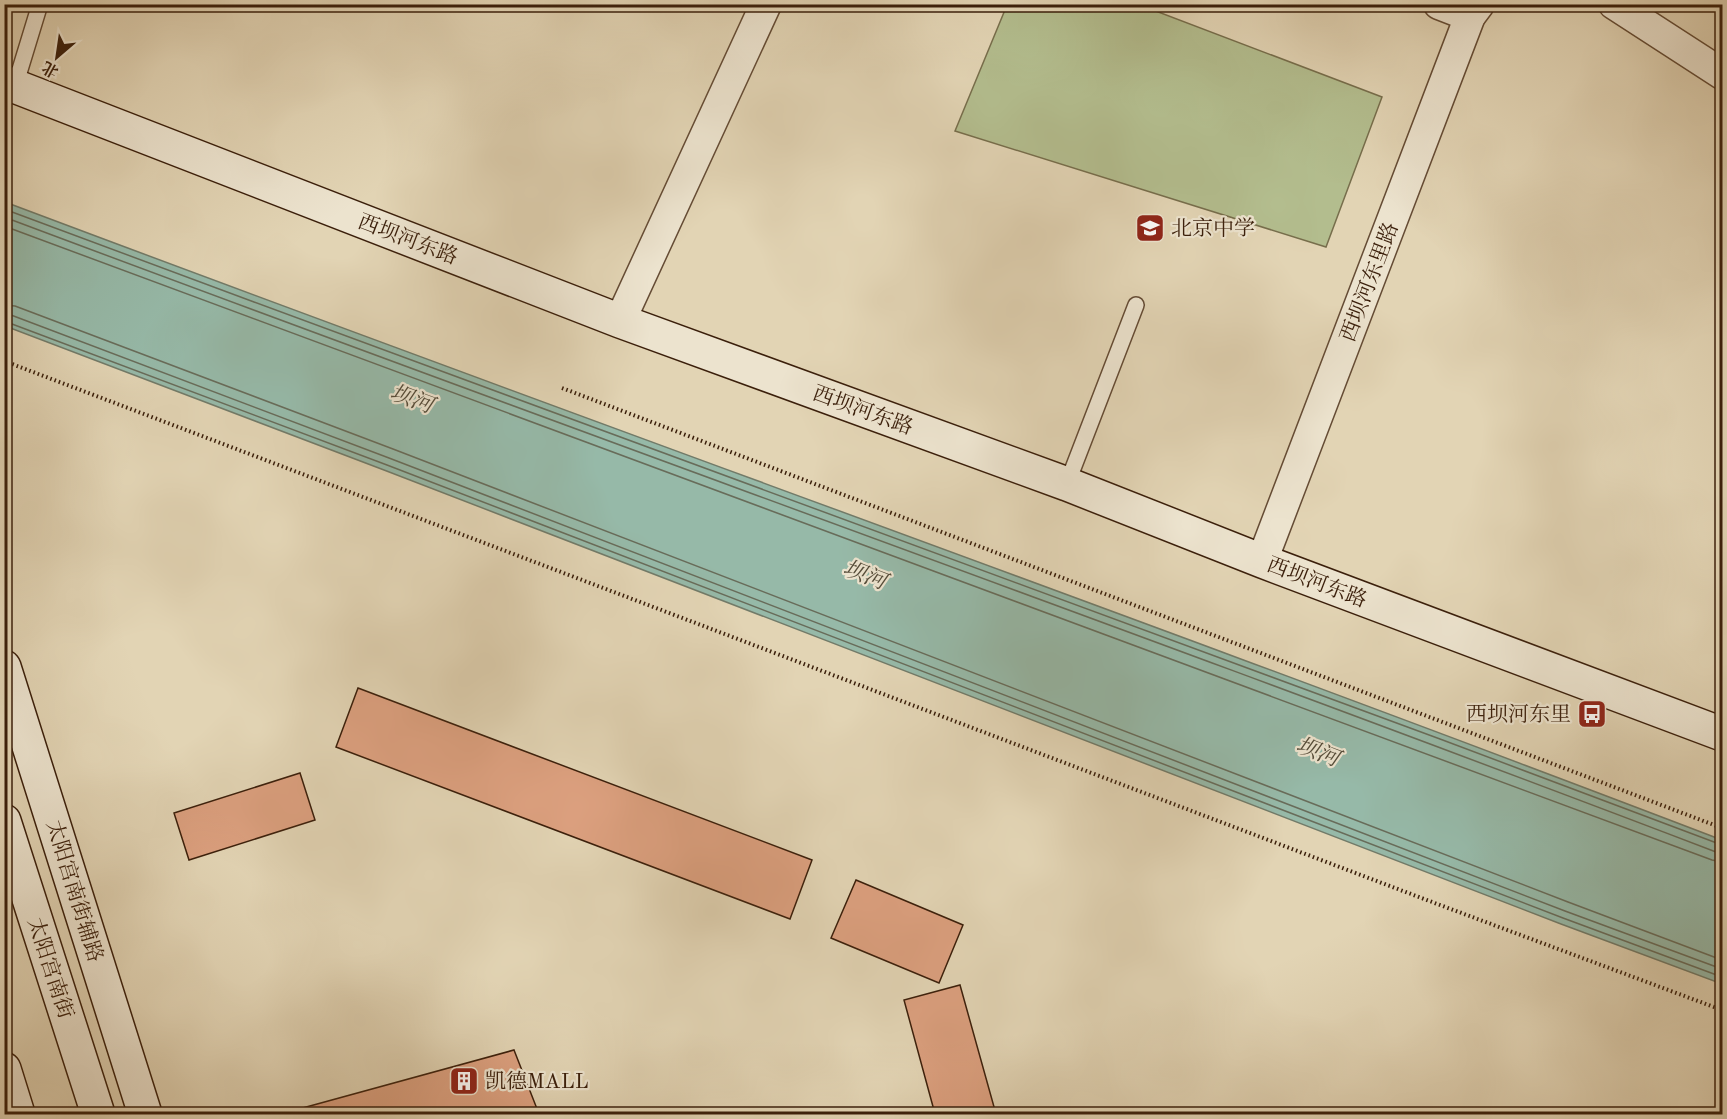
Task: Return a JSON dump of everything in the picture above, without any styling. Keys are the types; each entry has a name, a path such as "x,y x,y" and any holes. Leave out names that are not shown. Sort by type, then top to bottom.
{"street":[{"path":"620,321 766,4"},
{"path":"1439,4 1475,10"},
{"path":"1614,4 1722,74"},
{"name":"西坝河东里路","path":"1262,561 1475,10"},
{"name":"西坝河东路","path":"10,84 620,321 1067,484 1262,561 1722,734"},
{"name":"太阳宫南街辅路","path":"4,667 145,1114"},
{"name":"太阳宫南街","path":"4,821 98,1114"},
{"path":"4,1069 18,1114"}],"lane":[{"path":"10,84 40,4"},
{"path":"1067,484 1136,305"}],"path":[{"path":"4,361 1722,1010"},
{"path":"562,388 1722,828"}],"shaded area":[{"path":"1007,5 1140,5 1382,97 1326,247 955,131"}],"water":[{"name":"坝河","path":"5,202 1294,679 1722,840 1722,984 5,326"}],"building":[{"path":"358,688 812,860 790,919 336,747"},
{"path":"300,773 315,820 189,860 174,813"},
{"path":"856,880 963,925 939,983 831,938"},
{"path":"960,985 996,1114 935,1114 904,1000"},
{"name":"凯德MALL","path":"514,1050 539,1114 289,1114 288,1112"}],"place":[{"name":"北京中学","path":"1150,228"},
{"name":"西坝河东里","path":"1592,714"},
{"name":"凯德MALL","path":"464,1081"}]}
